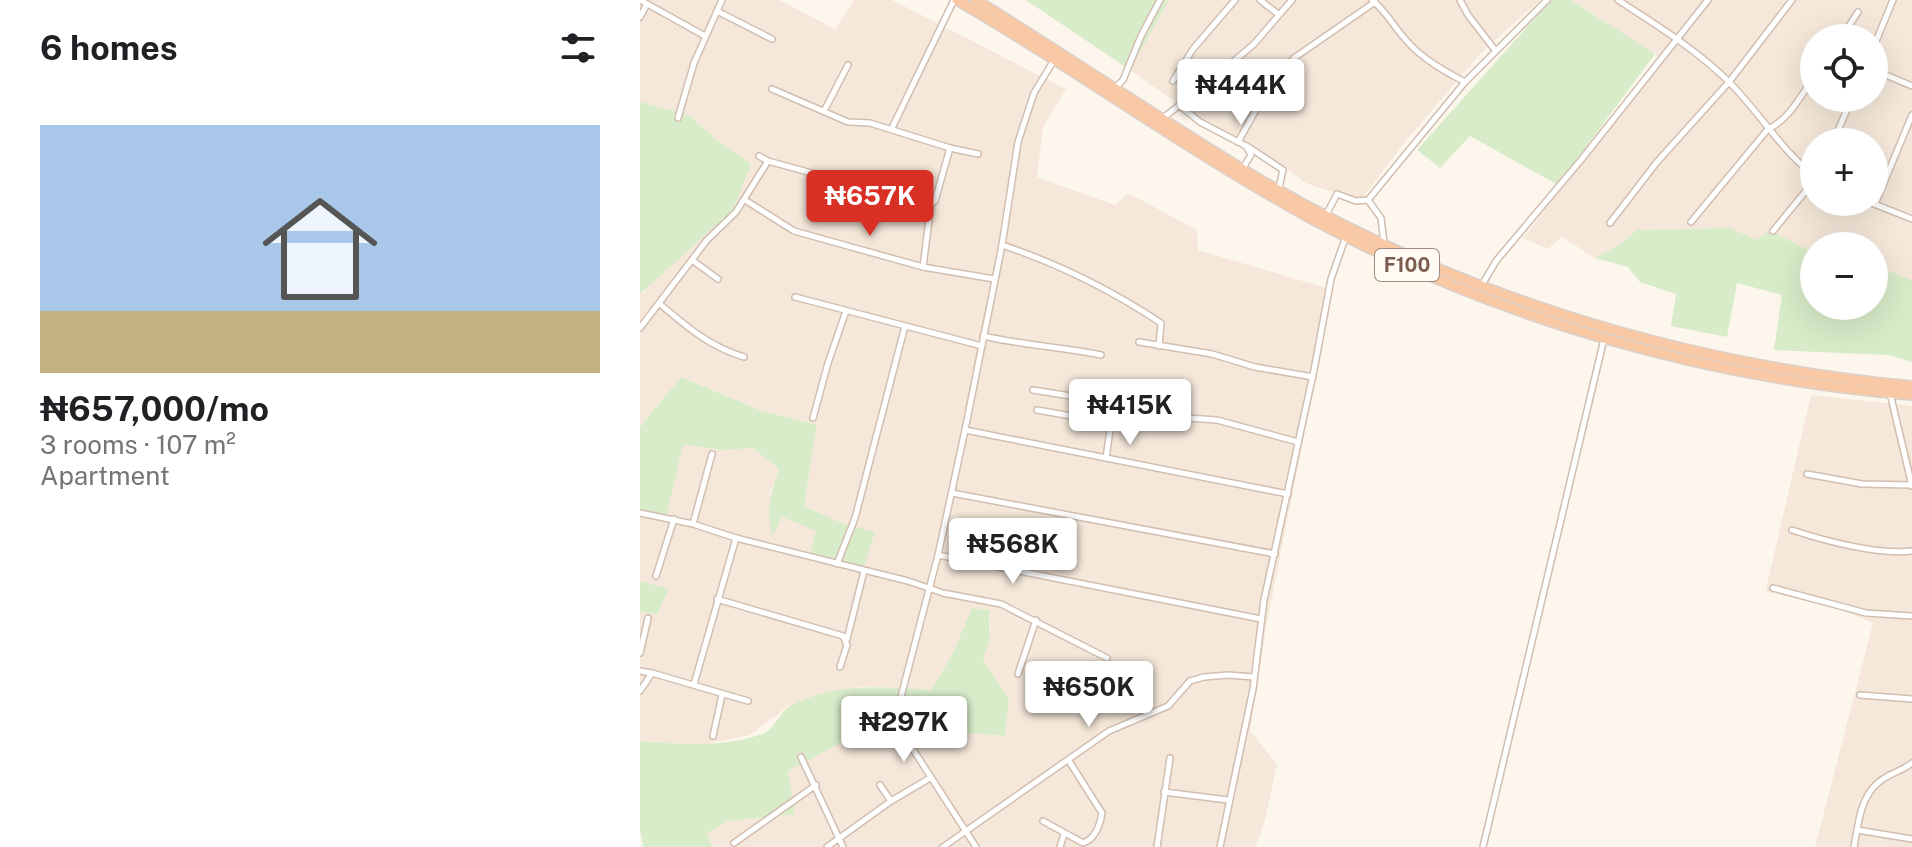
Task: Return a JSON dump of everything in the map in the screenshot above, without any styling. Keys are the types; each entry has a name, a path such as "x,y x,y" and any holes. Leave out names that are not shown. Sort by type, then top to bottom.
{"highway":[{"name":"F100","path":"955,0 1115,88 1243,169 1326,215 1481,285 1548,310 1688,350 1786,370 1912,386"},
{"name":"F100","path":"976,0 1214,162 1346,236 1444,281 1604,338 1737,371 1834,387 1912,395"}],"street":[{"path":"640,0 705,36"},
{"path":"678,118 694,63 722,0"},
{"path":"892,128 955,0"},
{"path":"1115,88 1123,80 1160,0"},
{"path":"1173,81 1193,49 1235,0"},
{"path":"1260,0 1278,14"},
{"path":"1163,118 1254,44 1292,0"},
{"path":"1460,0 1495,50"},
{"path":"1326,215 1337,194 1356,201 1368,200 1465,82 1547,0"},
{"path":"1618,0 1627,2 1649,17 1729,82 1800,164"},
{"path":"1481,285 1496,261 1708,0"},
{"path":"1610,223 1657,162 1729,82 1792,0"},
{"path":"1883,24 1893,0"},
{"path":"1238,142 1258,106 1294,58 1374,1 1408,43 1465,82"},
{"path":"640,17 647,4"},
{"path":"717,11 772,39"},
{"path":"1850,24 1858,12"},
{"path":"976,847 905,737 898,708 952,493 1002,245 1018,142 1034,93 1056,56"},
{"path":"824,111 848,65"},
{"path":"1888,76 1912,86"},
{"path":"772,89 848,122 892,128 978,154"},
{"path":"1691,222 1768,129 1778,125 1800,96"},
{"path":"1179,105 1200,122 1283,170 1279,189"},
{"path":"1888,168 1912,115"},
{"path":"1243,169 1251,155 1246,146"},
{"path":"923,267 931,204 935,201 950,148"},
{"path":"759,156 931,204"},
{"path":"640,328 692,260 745,200 768,161"},
{"path":"1773,231 1800,197"},
{"path":"745,200 794,231 923,267 994,279"},
{"path":"1368,200 1381,218 1384,243"},
{"path":"1888,209 1912,219"},
{"path":"1220,847 1254,677 1261,619 1331,279 1346,236"},
{"path":"1002,245 1046,260 1116,293 1143,310 1161,323 1159,346"},
{"path":"692,260 718,279"},
{"path":"795,297 982,346"},
{"path":"660,304 700,338 724,351 744,357"},
{"path":"813,418 846,311"},
{"path":"837,564 855,518 905,326"},
{"path":"983,336 1101,355"},
{"path":"1483,847 1604,338"},
{"path":"1139,342 1212,354 1255,367 1313,377"},
{"path":"1033,390 1114,403 1185,419 1217,420 1298,442"},
{"path":"1807,474 1862,484 1912,486 1890,393"},
{"path":"1106,458 1114,403"},
{"path":"1037,410 1111,423"},
{"path":"965,430 1288,494"},
{"path":"693,524 712,454"},
{"path":"952,493 1275,554"},
{"path":"640,513 674,519 929,589 1001,604 1107,658"},
{"path":"656,576 674,519"},
{"path":"1792,530 1845,544 1899,553 1912,551"},
{"path":"694,684 736,538"},
{"path":"938,555 1261,619"},
{"path":"840,667 864,571"},
{"path":"1773,588 1866,613 1912,616"},
{"path":"717,599 847,639"},
{"path":"640,653 648,618"},
{"path":"1018,674 1036,620"},
{"path":"640,671 748,701"},
{"path":"640,691 652,673"},
{"path":"943,847 1109,731 1168,706 1190,681 1228,675 1254,677"},
{"path":"713,736 722,695"},
{"path":"1860,695 1912,699"},
{"path":"801,757 843,847"},
{"path":"1157,847 1170,758"},
{"path":"1043,821 1076,841 1089,841 1100,823 1102,813 1069,761"},
{"path":"1854,847 1862,807 1872,788 1912,763"},
{"path":"827,847 891,801 930,778"},
{"path":"734,843 816,785"},
{"path":"880,785 891,801"},
{"path":"1164,792 1228,800"},
{"path":"1857,830 1912,839"},
{"path":"1060,847 1064,834"}],"shaded area":[{"path":"640,0 779,0 835,29 854,0 892,0 1066,89 1043,127 1037,177 1115,205 1128,193 1197,230 1198,250 1333,290 1267,623 1250,731 1277,764 1256,847 713,847 707,833 729,821 794,814 788,771 905,709 969,733 1005,736 1009,699 983,659 991,631 989,610 953,653 931,690 863,686 789,706 750,735 701,745 640,741 640,611 657,615 669,590 640,581 640,513 666,518 683,445 724,450 753,448 779,469 770,493 771,536 782,516 816,531 811,554 875,532 842,523 804,506 817,425 762,411 681,377 640,427 640,294 751,165 689,115 640,102"},
{"path":"1169,0 1540,0 1481,53 1410,136 1360,201 1308,184 1268,157 1202,121 1130,70"},
{"path":"1571,0 1912,0 1912,280 1888,271 1888,232 1800,232 1800,246 1769,230 1758,240 1729,228 1637,230 1621,244 1595,258 1562,237 1548,249 1523,238 1664,60"},
{"path":"1811,395 1912,406 1912,847 1815,847 1873,623 1828,604 1768,592 1766,589"}],"green space":[{"path":"1026,0 1169,0 1130,70"},
{"path":"1551,0 1571,0 1655,54 1558,185 1470,136 1440,168 1417,150"},
{"path":"640,102 689,115 718,141 751,164 733,210 640,294"},
{"path":"1730,228 1758,240 1769,230 1800,246 1800,320 1888,320 1888,271 1912,280 1912,362 1888,355 1774,350 1782,295 1737,283 1727,337 1671,326 1676,294 1640,282 1628,267 1595,258 1621,244 1637,230"},
{"path":"681,377 762,411 817,425 804,506 842,523 875,532 864,567 810,555 816,531 782,517 772,537 770,503 779,469 753,448 724,450 683,445 666,518 640,513 640,427"},
{"path":"640,581 669,589 657,615 640,611"},
{"path":"972,608 989,610 990,637 983,659 1009,699 1005,736 969,733 905,709 788,771 795,814 729,821 707,833 713,847 643,847 640,830 640,741 701,744 747,738 762,734 792,705 844,689 931,690 953,653"}]}
